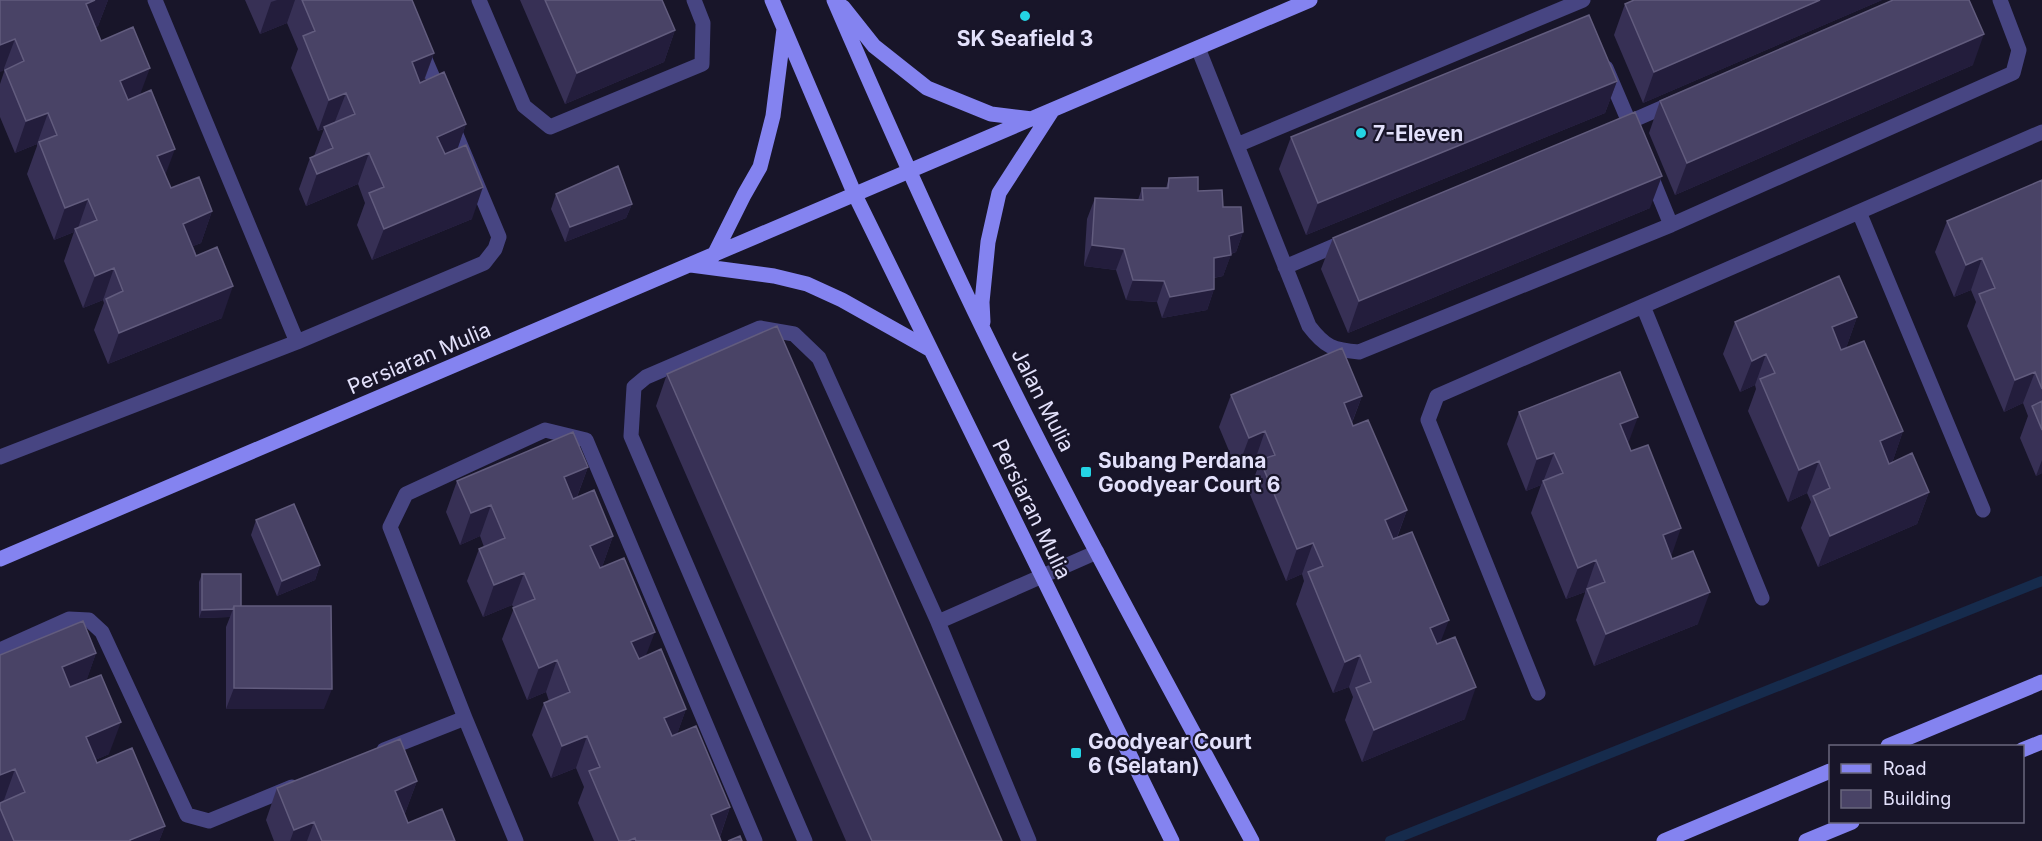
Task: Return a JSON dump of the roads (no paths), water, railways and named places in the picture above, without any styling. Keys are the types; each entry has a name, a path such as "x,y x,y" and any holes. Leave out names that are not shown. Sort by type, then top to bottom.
{"main road":[{"name":"Persiaran Mulia","path":"772,0 855,195 1172,841"},
{"path":"836,0 874,46 927,88 990,114 1033,119"},
{"name":"Jalan Mulia","path":"836,0 909,172 984,332 1096,552 1252,841"},
{"name":"Persiaran Mulia","path":"0,559 1310,0"},
{"path":"714,255 760,167 773,116 784,29"},
{"path":"984,332 982,302 988,242 999,193 1052,111"},
{"path":"691,265 774,276 807,284 842,300 931,350"},
{"path":"1893,745 2042,682"},
{"path":"2024,749 2042,742"},
{"path":"1664,841 1829,771"},
{"path":"1806,841 1850,823"}],"lane":[{"path":"155,0 297,342"},
{"path":"479,0 524,106 550,127 702,64 703,23 694,0"},
{"path":"1198,48 1309,326 1320,341 1337,350 1359,351 1671,225 2013,73 2019,50 2000,0"},
{"path":"1237,145 1581,5"},
{"path":"0,458 297,342 484,263 495,249 499,237 414,32"},
{"path":"1601,57 1671,225"},
{"path":"1608,131 1693,95"},
{"path":"1538,693 1428,420 1437,396 2042,132"},
{"path":"1859,212 1983,510"},
{"path":"1285,267 1360,235"},
{"path":"1643,306 1762,598"},
{"path":"804,841 631,436 634,387 646,377 760,328 794,334 819,358 938,622 1029,841"},
{"path":"516,841 390,527 406,494 545,430 586,440 754,841"},
{"path":"938,622 1096,552"},
{"path":"0,650 69,619 89,620 102,632 188,815 209,821 309,780"},
{"path":"365,758 465,718"}],"waterway":[{"path":"1390,841 2042,581"}],"place":[{"name":"SK Seafield 3","path":"1025,16"},
{"name":"7-Eleven","path":"1361,133"},
{"name":"Subang Perdana Goodyear Court 6","path":"1086,472"},
{"name":"Goodyear Court 6 (Selatan)","path":"1076,753"}]}
